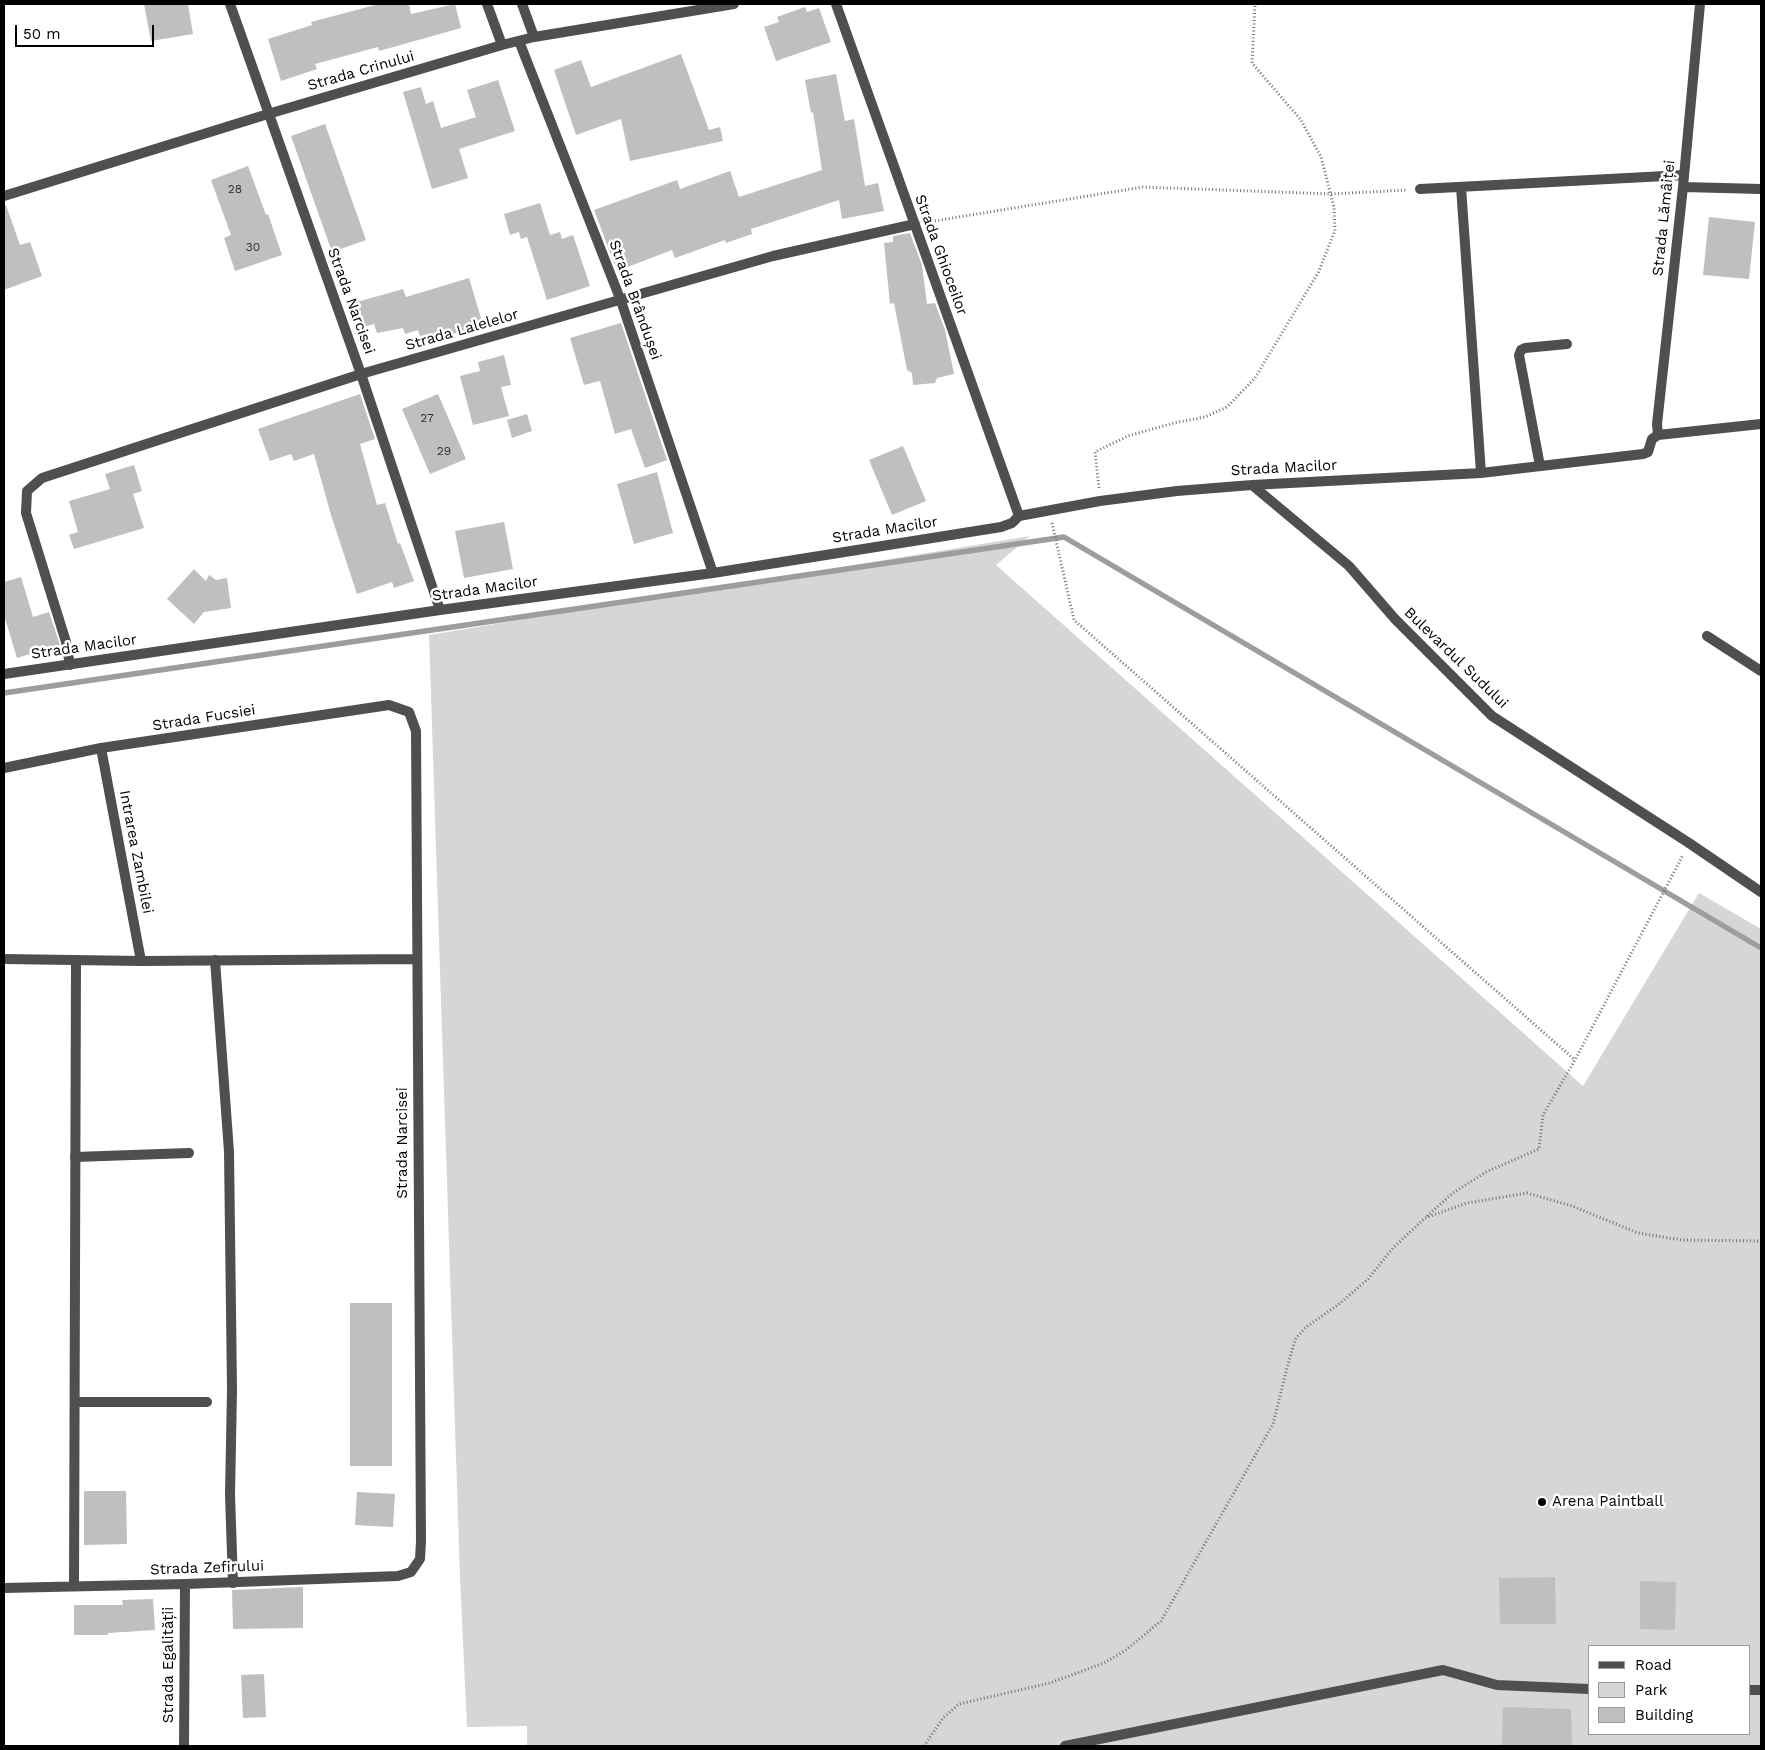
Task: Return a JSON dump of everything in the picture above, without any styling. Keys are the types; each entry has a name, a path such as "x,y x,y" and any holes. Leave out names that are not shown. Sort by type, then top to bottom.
{"street":[{"name":"Strada Narcisei","path":"230,4 361,374 440,610"},
{"path":"487,4 502,45"},
{"path":"522,4 534,37"},
{"name":"Strada Crinului","path":"4,196 268,114 502,45 534,37 734,4"},
{"name":"Strada Ghioceilor","path":"836,4 1018,516"},
{"name":"Strada Lămâiței","path":"1658,435 1657,424 1683,187 1700,4"},
{"name":"Strada Brândușei","path":"519,41 621,301 714,573"},
{"path":"1420,190 1684,175"},
{"path":"1461,187 1481,473"},
{"path":"1683,187 1761,189"},
{"name":"Strada Lalelelor","path":"70,665 66,642 26,513 27,491 42,478 361,374 773,256 915,224"},
{"path":"1540,466 1519,355 1521,350 1525,348 1567,344"},
{"path":"1658,435 1761,424"},
{"name":"Strada Macilor","path":"4,674 440,610 714,573 1001,527 1012,523 1018,516 1100,501 1252,484 1481,473 1643,454 1648,452 1652,439 1658,435"},
{"name":"Bulevardul Sudului","path":"1252,484 1349,566 1395,619 1492,716 1689,843 1761,892"},
{"path":"1707,636 1761,671"},
{"name":"Strada Fucsiei","path":"4,768 101,748 389,705 410,712"},
{"name":"Strada Narcisei","path":"410,712 416,731 421,1542 420,1559 411,1572"},
{"name":"Intrarea Zambilei","path":"101,748 141,961"},
{"path":"4,959 141,961 416,959"},
{"path":"74,1586 76,960"},
{"path":"215,960 229,1152 232,1390 230,1495 233,1583"},
{"path":"75,1157 189,1153"},
{"path":"75,1402 207,1402"},
{"name":"Strada Zefirului","path":"4,1588 233,1583 398,1576 411,1572"},
{"name":"Strada Egalității","path":"184,1746 185,1584"},
{"path":"1065,1746 1443,1670 1497,1685 1588,1689"}],"path":[{"path":"1100,501 1095,452 1128,436 1174,423 1205,417 1227,406 1254,378 1318,273 1334,231 1334,207 1321,157 1301,120 1252,63 1255,4"},
{"path":"915,224 1143,187 1331,194 1420,190"},
{"path":"1053,529 1074,620 1575,1060"},
{"path":"924,1746 943,1718 959,1704 1050,1683 1104,1663 1126,1650 1161,1621 1273,1424 1296,1338 1306,1327 1338,1305 1368,1279 1393,1248 1453,1192 1486,1172 1539,1149 1543,1115 1575,1060 1689,843"},
{"path":"1425,1218 1467,1203 1527,1194 1572,1206 1638,1233 1682,1240 1761,1241"}],"green space":[{"path":"1030,536 996,565 1583,1086 1699,893 1761,929 1761,1746 527,1746 527,1726 467,1727 460,1578 429,635"}],"building":[{"path":"144,4 188,4 193,34 151,41"},
{"path":"379,4 409,4 411,14 455,4 461,28 379,51 378,47 315,64 317,69 281,81 268,39 312,25 311,22"},
{"path":"805,7 807,12 819,8 831,42 776,61 764,27 779,22 777,17"},
{"path":"681,54 709,130 720,127 723,141 630,161 621,119 576,135 554,70 581,60 591,87"},
{"path":"836,74 845,121 854,119 865,186 878,183 884,211 842,219 839,200 751,229 752,234 726,243 725,240 675,258 672,250 617,271 594,210 677,180 680,189 730,171 739,197 822,170 813,112 811,113 805,80"},
{"path":"498,80 515,131 459,149 468,178 432,189 403,92 421,87 426,104 433,101 441,128 476,117 467,90"},
{"path":"325,124 366,240 332,252 291,136"},
{"path":"248,166 266,215 268,214 282,255 235,271 224,238 231,235 211,180"},
{"path":"540,203 550,235 560,232 562,239 573,235 590,286 547,300 527,237 521,239 519,232 510,235 504,214"},
{"path":"4,205 6,205 20,245 30,242 42,276 4,290"},
{"path":"1709,217 1755,222 1749,279 1703,275"},
{"path":"910,233 922,265 927,304 935,303 945,330 954,374 937,378 935,383 913,385 912,373 907,370 894,303 890,304 884,243 893,242 893,236"},
{"path":"469,278 483,325 422,343 418,330 405,334 403,328 377,333 374,324 364,327 357,302 403,289 406,297"},
{"path":"621,323 667,460 645,468 631,429 615,434 600,381 584,385 570,338"},
{"path":"504,355 511,385 501,387 509,416 473,425 460,376 480,371 478,362"},
{"path":"360,394 375,439 360,444 377,505 385,503 398,544 400,543 414,581 394,588 392,582 357,594 331,515 314,454 294,461 291,454 270,461 258,429"},
{"path":"438,394 466,459 430,474 402,409"},
{"path":"527,414 532,431 512,438 507,420"},
{"path":"903,446 926,501 892,515 869,460"},
{"path":"134,465 142,491 133,494 144,528 74,549 69,535 78,532 69,501 110,489 105,474"},
{"path":"657,472 673,533 634,544 617,484"},
{"path":"504,522 513,569 464,578 455,531"},
{"path":"194,569 206,581 209,575 216,580 227,578 231,608 204,612 194,624 167,599"},
{"path":"21,577 33,617 49,612 60,645 17,658 4,615 4,582"},
{"path":"350,1303 392,1303 392,1466 350,1466"},
{"path":"84,1491 126,1491 127,1544 84,1545"},
{"path":"357,1492 395,1494 393,1527 355,1525"},
{"path":"1555,1577 1556,1624 1500,1624 1499,1578"},
{"path":"1640,1581 1676,1582 1675,1630 1640,1629"},
{"path":"303,1587 303,1628 233,1629 232,1590"},
{"path":"153,1599 155,1630 108,1633 108,1635 74,1635 74,1605 123,1605 122,1600"},
{"path":"264,1674 266,1717 243,1718 241,1675"},
{"path":"1503,1707 1571,1709 1572,1746 1502,1746"}],"waterway":[{"path":"4,693 1064,537 1761,948"}],"place":[{"name":"Arena Paintball","path":"1542,1502"}]}
